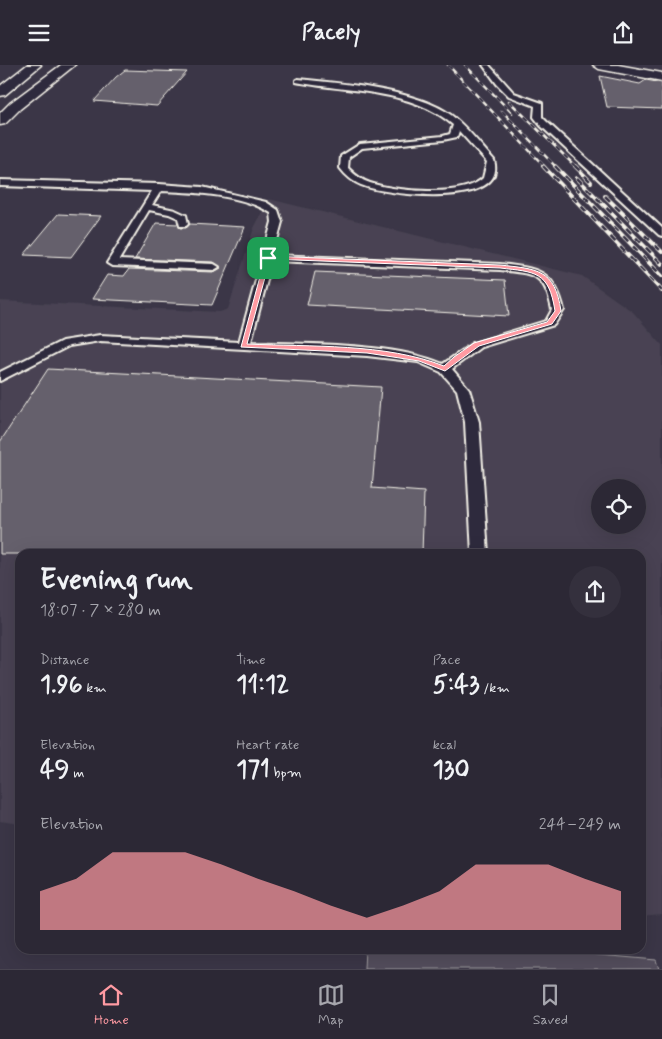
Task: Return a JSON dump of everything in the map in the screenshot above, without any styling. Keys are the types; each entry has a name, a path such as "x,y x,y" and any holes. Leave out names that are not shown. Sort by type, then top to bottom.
{"street":[{"path":"0,91 35,65"},
{"path":"0,121 15,106 69,65"},
{"path":"599,65 662,77"}],"lane":[{"path":"486,65 490,72 515,96 534,101 539,105 538,117 544,124 662,233"},
{"path":"298,81 378,93 419,103 442,113 457,125 491,163 490,174 483,183 468,189 436,193 402,193 370,186 355,179 344,168 345,155 360,146 443,138 454,135 457,125"},
{"path":"0,183 159,187 202,190 263,204 274,212 277,221 244,345"},
{"path":"159,187 112,263 214,267"},
{"path":"147,207 172,212 183,217 183,224"},
{"path":"268,258 500,267 527,270 545,276 555,292 558,311 550,323 477,345 445,369"},
{"path":"0,377 66,343 100,338 367,351 421,359 445,369 463,389 472,422 480,549"}],"shaded area":[{"path":"269,199 582,276 633,312 662,345 662,914 646,916 646,549 15,549 15,823 0,821 0,301 220,312 228,309 254,228"},
{"path":"365,954 588,954 656,960 659,969 364,969"}],"building":[{"path":"125,70 187,72 157,106 94,101"},
{"path":"600,76 640,84 646,80 662,83 662,109 607,107"},
{"path":"58,214 101,216 71,257 24,255"},
{"path":"156,223 178,224 180,228 186,228 190,224 245,227 212,305 92,299 107,275 124,276 129,269 214,272 221,268 214,262 135,259"},
{"path":"315,272 505,280 509,316 307,305"},
{"path":"48,369 381,387 372,488 424,492 422,549 15,549 15,554 0,554 0,442"}],"railway":[{"path":"448,65 545,167"},
{"path":"465,65 512,113"},
{"path":"509,101 576,167"},
{"path":"502,111 556,167"},
{"path":"543,166 662,291"},
{"path":"555,166 662,276"},
{"path":"576,167 591,182"},
{"path":"577,178 662,264"},
{"path":"605,196 662,252"}],"route":[{"path":"268,258 500,267 527,270 545,276 555,292 558,311 550,323 477,345 445,369 421,359 367,351 244,345 268,258"}]}
